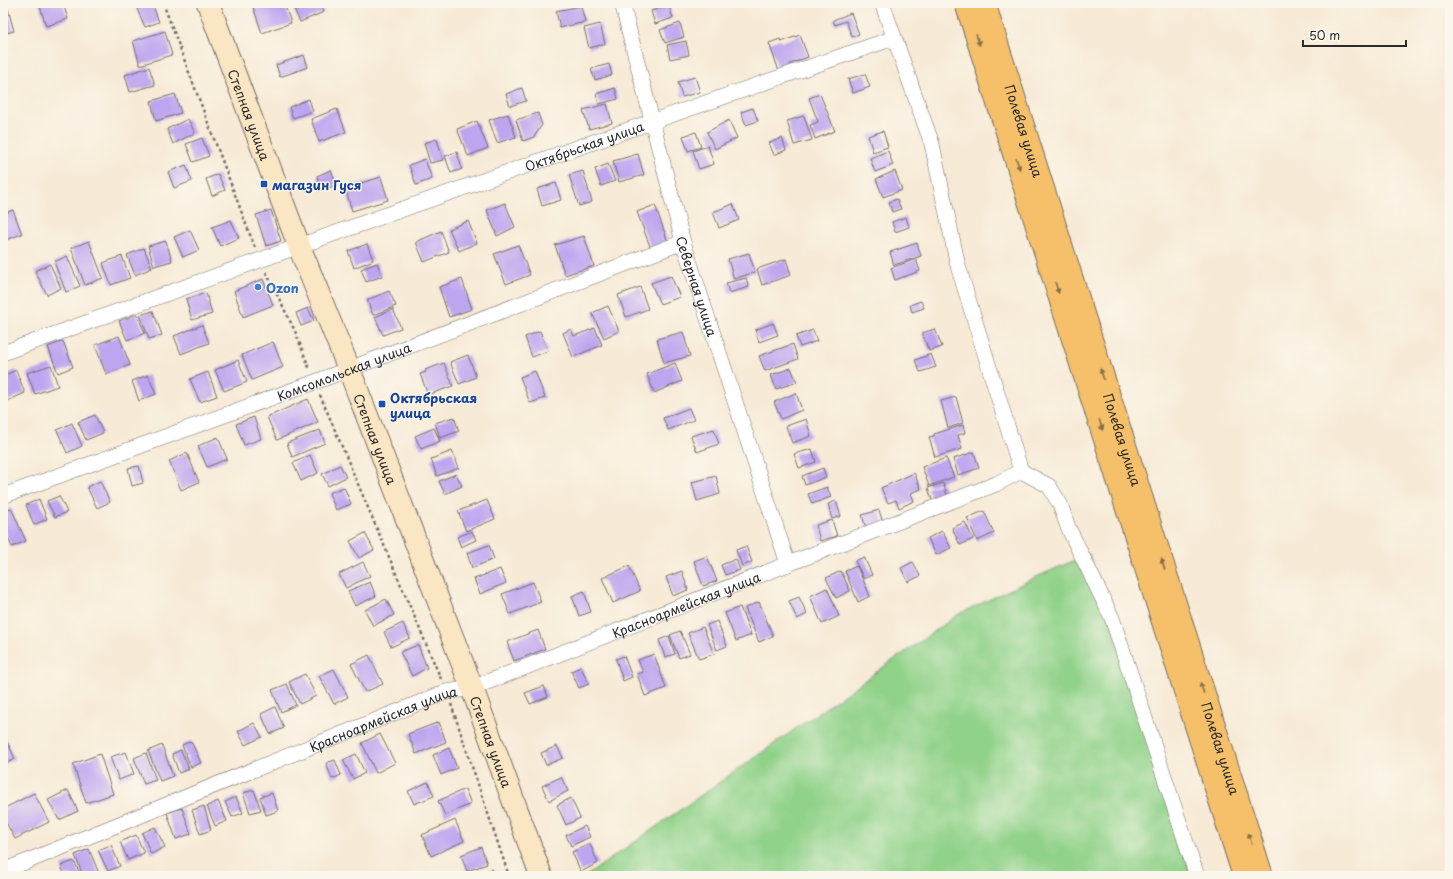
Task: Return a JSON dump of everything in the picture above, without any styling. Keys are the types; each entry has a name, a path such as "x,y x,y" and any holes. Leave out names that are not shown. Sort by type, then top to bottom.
{"highway":[{"name":"Полевая улица","path":"966,3 1244,876"},
{"name":"Полевая улица","path":"984,3 1262,876"}],"main road":[{"name":"Степная улица","path":"208,3 299,246 349,369 472,688 541,876"}],"street":[{"name":"Северная улица","path":"622,3 683,242 788,564"},
{"path":"882,3 932,144 958,266 1021,471 1049,486 1060,504 1068,527 1112,618 1197,876"},
{"name":"Октябрьская улица","path":"3,353 260,259 652,121 894,38"},
{"name":"Комсомольская улица","path":"3,496 315,382 683,242"},
{"name":"Красноармейская улица","path":"3,871 446,692 472,688 996,484 1021,471"}],"path":[{"path":"163,3 260,259 294,330 446,692 509,876"}],"green space":[{"path":"1089,554 1191,876 586,876 959,614 1034,578"}],"building":[{"path":"39,3 63,3 68,19 46,26"},
{"path":"152,3 159,22 145,27 137,9"},
{"path":"284,3 291,23 262,33 252,4"},
{"path":"291,3 320,3 324,12 300,22"},
{"path":"581,6 585,22 560,28 556,11"},
{"path":"669,6 673,18 655,24 651,11"},
{"path":"8,9 14,31 3,34 3,10"},
{"path":"851,13 859,34 852,37 846,21 835,25 833,20"},
{"path":"680,23 684,37 665,43 660,30"},
{"path":"600,24 605,44 589,48 584,28"},
{"path":"165,31 172,55 140,65 133,41"},
{"path":"800,35 808,57 790,64 790,66 779,71 769,43 780,39 781,42"},
{"path":"686,41 689,55 670,59 667,45"},
{"path":"304,55 308,67 280,77 276,65"},
{"path":"609,64 612,75 595,80 591,69"},
{"path":"149,67 155,85 130,92 125,75"},
{"path":"865,74 870,87 853,93 848,79"},
{"path":"695,77 700,92 682,97 678,82"},
{"path":"522,88 526,101 510,106 506,94"},
{"path":"615,88 618,99 599,104 596,94"},
{"path":"175,94 181,113 156,121 151,101"},
{"path":"820,94 835,131 815,139 810,125 818,122 809,98"},
{"path":"309,99 313,111 293,118 289,107"},
{"path":"607,104 612,123 589,129 583,110"},
{"path":"753,108 758,121 746,125 741,112"},
{"path":"337,109 346,132 319,142 311,119"},
{"path":"538,113 542,125 534,137 523,141 516,120"},
{"path":"508,114 516,137 497,143 489,120"},
{"path":"804,116 812,140 794,145 787,121"},
{"path":"188,119 195,133 173,144 167,129"},
{"path":"729,120 737,138 715,149 707,132"},
{"path":"477,121 488,148 468,156 457,129"},
{"path":"883,131 888,147 873,152 868,136"},
{"path":"696,132 701,147 688,151 683,136"},
{"path":"202,138 209,156 193,162 186,144"},
{"path":"782,138 786,150 774,155 769,143"},
{"path":"437,139 443,160 430,163 424,143"},
{"path":"708,146 714,164 699,169 693,151"},
{"path":"888,151 893,165 875,172 870,158"},
{"path":"457,152 462,169 451,173 445,156"},
{"path":"638,154 644,175 619,182 613,161"},
{"path":"425,159 432,179 416,185 409,165"},
{"path":"608,164 615,181 601,186 595,169"},
{"path":"186,165 192,181 174,188 168,172"},
{"path":"331,170 337,185 322,190 317,176"},
{"path":"583,171 592,202 579,206 569,175"},
{"path":"895,171 902,190 883,197 876,179"},
{"path":"218,174 225,190 212,196 206,179"},
{"path":"381,177 388,200 352,211 345,188"},
{"path":"556,183 561,200 542,206 537,189"},
{"path":"897,199 901,209 892,212 889,202"},
{"path":"505,203 515,227 497,236 487,210"},
{"path":"733,204 739,220 719,228 713,212"},
{"path":"655,205 668,242 651,249 637,212"},
{"path":"13,210 22,234 3,241 3,214"},
{"path":"271,210 281,241 266,246 256,215"},
{"path":"906,217 909,227 895,232 892,222"},
{"path":"231,220 239,238 220,246 212,227"},
{"path":"468,221 477,243 459,251 449,229"},
{"path":"190,230 199,250 183,257 174,237"},
{"path":"441,231 449,252 424,262 416,242"},
{"path":"584,236 594,266 565,275 555,245"},
{"path":"89,241 103,278 85,285 71,248"},
{"path":"166,241 172,261 154,266 148,246"},
{"path":"917,243 921,256 894,265 890,252"},
{"path":"367,244 373,260 354,268 348,251"},
{"path":"518,245 530,275 506,284 494,254"},
{"path":"144,248 152,268 135,275 127,255"},
{"path":"749,253 755,272 734,279 728,259"},
{"path":"67,256 80,286 66,292 54,262"},
{"path":"122,256 130,278 111,285 103,263"},
{"path":"786,259 791,275 762,285 757,269"},
{"path":"916,259 920,271 895,280 891,268"},
{"path":"377,263 382,276 366,282 361,269"},
{"path":"50,264 61,288 47,295 35,271"},
{"path":"671,276 680,297 660,304 651,283"},
{"path":"746,278 749,287 729,293 726,283"},
{"path":"263,279 273,305 243,317 234,291"},
{"path":"462,279 472,309 449,317 439,287"},
{"path":"640,287 648,309 626,317 618,295"},
{"path":"389,291 396,306 373,315 367,300"},
{"path":"206,293 212,314 192,320 186,299"},
{"path":"921,301 924,308 912,312 910,305"},
{"path":"608,306 619,331 604,338 592,313"},
{"path":"308,308 314,321 301,326 296,313"},
{"path":"393,309 401,328 383,335 375,317"},
{"path":"153,311 162,335 149,339 140,315"},
{"path":"137,314 145,333 127,340 119,321"},
{"path":"773,323 778,335 759,342 755,330"},
{"path":"202,325 209,343 181,354 174,336"},
{"path":"595,328 602,345 573,357 563,333 571,329 574,336"},
{"path":"935,329 942,347 929,351 922,333"},
{"path":"813,330 817,341 800,347 796,336"},
{"path":"540,331 548,351 532,357 525,337"},
{"path":"683,332 690,356 664,363 657,339"},
{"path":"119,336 130,365 106,374 95,345"},
{"path":"63,341 73,367 58,373 48,347"},
{"path":"273,342 283,367 252,380 242,355"},
{"path":"793,344 798,359 765,371 759,356"},
{"path":"931,354 936,367 920,372 915,360"},
{"path":"468,355 476,377 459,384 450,362"},
{"path":"238,360 247,382 224,391 215,370"},
{"path":"444,363 453,386 428,395 420,374 426,372 425,370"},
{"path":"675,363 682,381 654,393 647,374"},
{"path":"51,365 58,386 35,394 27,373"},
{"path":"791,368 797,382 776,389 771,375"},
{"path":"16,370 25,393 7,401 3,393 3,376"},
{"path":"535,371 545,398 530,403 520,377"},
{"path":"208,372 217,396 200,402 190,379"},
{"path":"148,375 156,394 139,401 132,381"},
{"path":"796,393 802,410 781,419 774,402"},
{"path":"956,397 963,423 948,428 941,401"},
{"path":"308,399 318,422 277,440 267,417"},
{"path":"689,408 694,420 668,430 663,418"},
{"path":"95,415 103,433 86,440 78,422"},
{"path":"254,417 261,439 244,445 236,424"},
{"path":"454,417 459,431 440,438 435,423"},
{"path":"806,419 811,436 792,443 786,426"},
{"path":"72,423 82,446 67,453 57,430"},
{"path":"963,425 965,433 958,435 962,449 935,457 929,437"},
{"path":"434,428 440,441 421,449 415,436"},
{"path":"714,429 719,444 697,452 691,436"},
{"path":"320,430 325,443 292,457 287,443"},
{"path":"218,437 227,459 207,467 198,446"},
{"path":"812,449 816,462 799,468 794,454"},
{"path":"452,451 459,468 437,476 431,459"},
{"path":"974,452 979,468 958,475 953,459"},
{"path":"187,453 199,482 181,490 169,461"},
{"path":"310,455 318,473 301,481 293,463"},
{"path":"946,458 954,477 929,486 922,467"},
{"path":"340,465 346,477 328,486 322,474"},
{"path":"139,466 143,483 132,486 128,468"},
{"path":"823,468 826,477 805,485 802,476"},
{"path":"914,473 921,489 911,493 914,501 899,508 896,500 888,503 881,488"},
{"path":"456,474 462,486 445,494 439,481"},
{"path":"716,476 720,494 697,501 692,482"},
{"path":"100,481 110,502 97,508 87,487"},
{"path":"943,483 948,498 933,503 928,488"},
{"path":"344,487 351,504 336,510 329,493"},
{"path":"827,487 831,497 812,504 808,494"},
{"path":"59,496 67,512 55,517 47,501"},
{"path":"39,499 47,519 34,525 26,505"},
{"path":"487,500 495,519 466,531 458,511"},
{"path":"836,501 841,516 832,519 828,504"},
{"path":"11,508 26,541 12,547 3,527 3,511"},
{"path":"879,510 883,523 866,528 862,515"},
{"path":"984,511 994,533 977,541 967,518"},
{"path":"832,520 837,536 820,541 816,525"},
{"path":"965,522 973,539 960,545 952,528"},
{"path":"472,531 476,540 461,547 457,537"},
{"path":"942,531 951,548 936,555 928,538"},
{"path":"365,533 374,550 359,558 350,541"},
{"path":"489,545 494,559 472,568 467,553"},
{"path":"746,546 752,562 742,566 736,550"},
{"path":"707,556 717,581 703,586 694,561"},
{"path":"864,557 872,575 864,579 855,561"},
{"path":"736,559 740,570 725,575 721,565"},
{"path":"363,562 370,576 346,588 339,574"},
{"path":"913,562 920,576 908,582 901,568"},
{"path":"629,566 640,591 613,603 602,578"},
{"path":"857,566 870,596 858,602 845,571"},
{"path":"500,569 506,583 480,594 474,579"},
{"path":"682,571 688,590 673,596 666,577"},
{"path":"841,571 850,591 836,598 826,578"},
{"path":"370,582 376,596 355,606 348,591"},
{"path":"533,582 541,602 510,614 502,594"},
{"path":"827,588 839,616 822,624 810,596"},
{"path":"584,591 591,612 579,616 572,596"},
{"path":"799,597 807,614 797,619 789,601"},
{"path":"386,599 394,615 373,626 365,610"},
{"path":"759,602 773,636 759,642 745,608"},
{"path":"740,607 751,635 736,641 725,613"},
{"path":"717,621 727,646 717,650 707,625"},
{"path":"403,623 410,638 391,647 384,632"},
{"path":"703,627 714,654 699,659 688,633"},
{"path":"538,630 545,649 514,661 507,642"},
{"path":"680,631 690,654 679,658 670,635"},
{"path":"669,636 675,654 665,657 659,640"},
{"path":"418,645 427,668 412,676 400,652"},
{"path":"654,654 666,688 645,696 637,674 643,672 638,660"},
{"path":"369,655 383,684 365,692 351,664"},
{"path":"624,656 632,677 623,681 616,659"},
{"path":"581,667 589,684 579,688 571,671"},
{"path":"334,669 348,697 334,704 319,676"},
{"path":"305,674 316,696 300,704 289,682"},
{"path":"287,684 296,705 281,712 272,690"},
{"path":"544,686 548,697 530,704 525,693"},
{"path":"275,707 284,728 270,734 261,714"},
{"path":"439,722 446,742 416,754 408,734"},
{"path":"254,723 262,737 245,745 238,731"},
{"path":"380,734 395,763 376,773 362,743"},
{"path":"6,739 15,759 3,765 3,741"},
{"path":"191,741 201,763 191,767 182,745"},
{"path":"162,745 173,776 160,781 148,751"},
{"path":"557,746 563,758 546,765 541,753"},
{"path":"449,748 457,768 441,775 433,755"},
{"path":"181,750 189,769 179,773 172,754"},
{"path":"126,752 134,774 119,780 110,757"},
{"path":"146,753 156,780 144,784 134,758"},
{"path":"100,754 113,794 86,803 73,764"},
{"path":"356,754 365,773 353,779 343,760"},
{"path":"335,760 341,775 332,779 326,763"},
{"path":"561,777 568,791 549,801 542,786"},
{"path":"428,782 434,796 414,804 408,791"},
{"path":"465,789 471,804 445,815 438,801"},
{"path":"68,790 78,811 59,820 48,800"},
{"path":"254,790 261,810 250,813 243,793"},
{"path":"34,793 49,822 15,839 3,817 3,809"},
{"path":"272,793 278,811 266,815 260,797"},
{"path":"236,797 243,813 232,817 225,802"},
{"path":"571,798 580,818 566,825 557,805"},
{"path":"218,801 227,821 215,826 207,806"},
{"path":"204,806 211,830 200,834 192,810"},
{"path":"182,808 191,834 176,839 167,813"},
{"path":"455,820 464,841 431,856 422,835"},
{"path":"585,826 590,837 571,846 566,835"},
{"path":"155,827 165,847 151,854 142,833"},
{"path":"136,835 144,853 128,860 120,842"},
{"path":"590,844 598,863 581,872 572,852"},
{"path":"111,845 120,866 108,871 98,850"},
{"path":"481,847 487,864 467,871 461,855"},
{"path":"89,849 100,876 83,876 75,855"},
{"path":"74,861 81,876 65,876 61,866"},
{"path":"492,869 495,876 474,876"}],"place":[{"name":"магазин Гуся","path":"264,184"},
{"name":"Ozon","path":"258,287"},
{"name":"Октябрьская улица","path":"382,404"}]}
